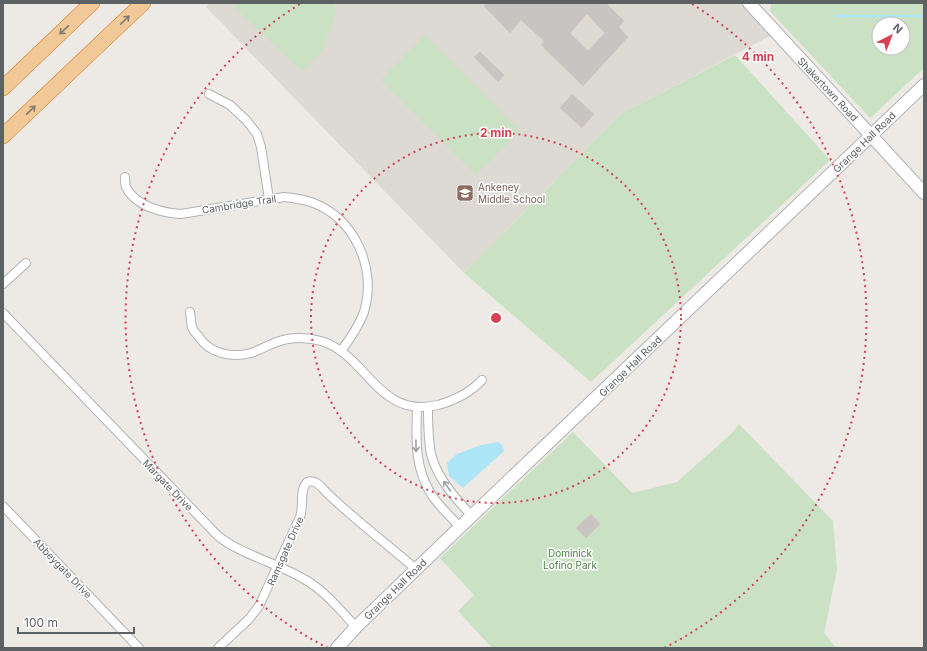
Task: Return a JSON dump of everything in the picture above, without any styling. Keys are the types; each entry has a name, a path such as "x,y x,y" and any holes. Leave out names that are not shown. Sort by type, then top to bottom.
{"highway":[{"path":"3,88 92,3"},
{"path":"3,136 143,3"}],"street":[{"name":"Shakertown Road","path":"749,3 924,193"},
{"name":"Grange Hall Road","path":"337,648 356,626 460,526 924,85"},
{"path":"209,94 230,105 247,121 257,134 261,147 269,199"},
{"name":"Cambridge Trail","path":"125,177 126,186 134,197 149,207 167,213 182,214 284,197 298,198 311,202 324,208 335,216 354,236 365,261 368,275 367,301 364,313 358,326 341,351"},
{"path":"3,284 26,263"},
{"path":"190,312 193,328 204,345 220,353 233,355 249,353 279,341 298,338 321,341 341,351 377,388 404,404 418,407 428,407 457,399 470,391 482,380"},
{"name":"Margate Drive","path":"3,313 218,536 231,545 278,566 312,584 356,626"},
{"path":"418,407 416,450 421,476 434,498 460,526"},
{"path":"428,407 430,448 437,470 454,496 472,516"},
{"name":"Ramsgate Drive","path":"218,648 249,618 259,606 302,512 304,487 307,482 311,480 318,483 347,511 416,569"},
{"name":"Abbeygate Drive","path":"3,506 139,648"}],"shaded area":[{"name":"Ankeney Middle School","path":"209,3 749,3 776,33 622,113 464,273 206,7"}],"green space":[{"path":"235,3 334,3 336,12 322,51 302,71 233,6"},
{"path":"771,3 924,3 924,68 870,118 770,11"},
{"path":"425,35 520,131 476,175 381,80"},
{"path":"735,55 830,160 591,382 464,273 622,113"},
{"name":"Dominick Lofino Park","path":"739,424 833,521 837,570 824,633 836,648 492,648 458,611 474,595 440,558 573,432 632,493 677,482 732,433"}],"water":[{"path":"498,442 503,446 504,451 463,488 449,476 447,463 457,454 481,445"}],"building":[{"path":"487,3 606,3 624,21 619,27 628,37 583,86 541,45 544,41 521,20 510,33 484,6","holes":["587,14 605,33 588,51 570,33"]},
{"path":"480,52 504,75 498,82 474,57"},
{"path":"572,94 594,114 582,128 560,108"},
{"path":"591,514 600,524 586,538 576,528"}],"waterway":[{"path":"836,16 924,16"}],"place":[{"name":"Ankeney Middle School","path":"465,193"}]}
